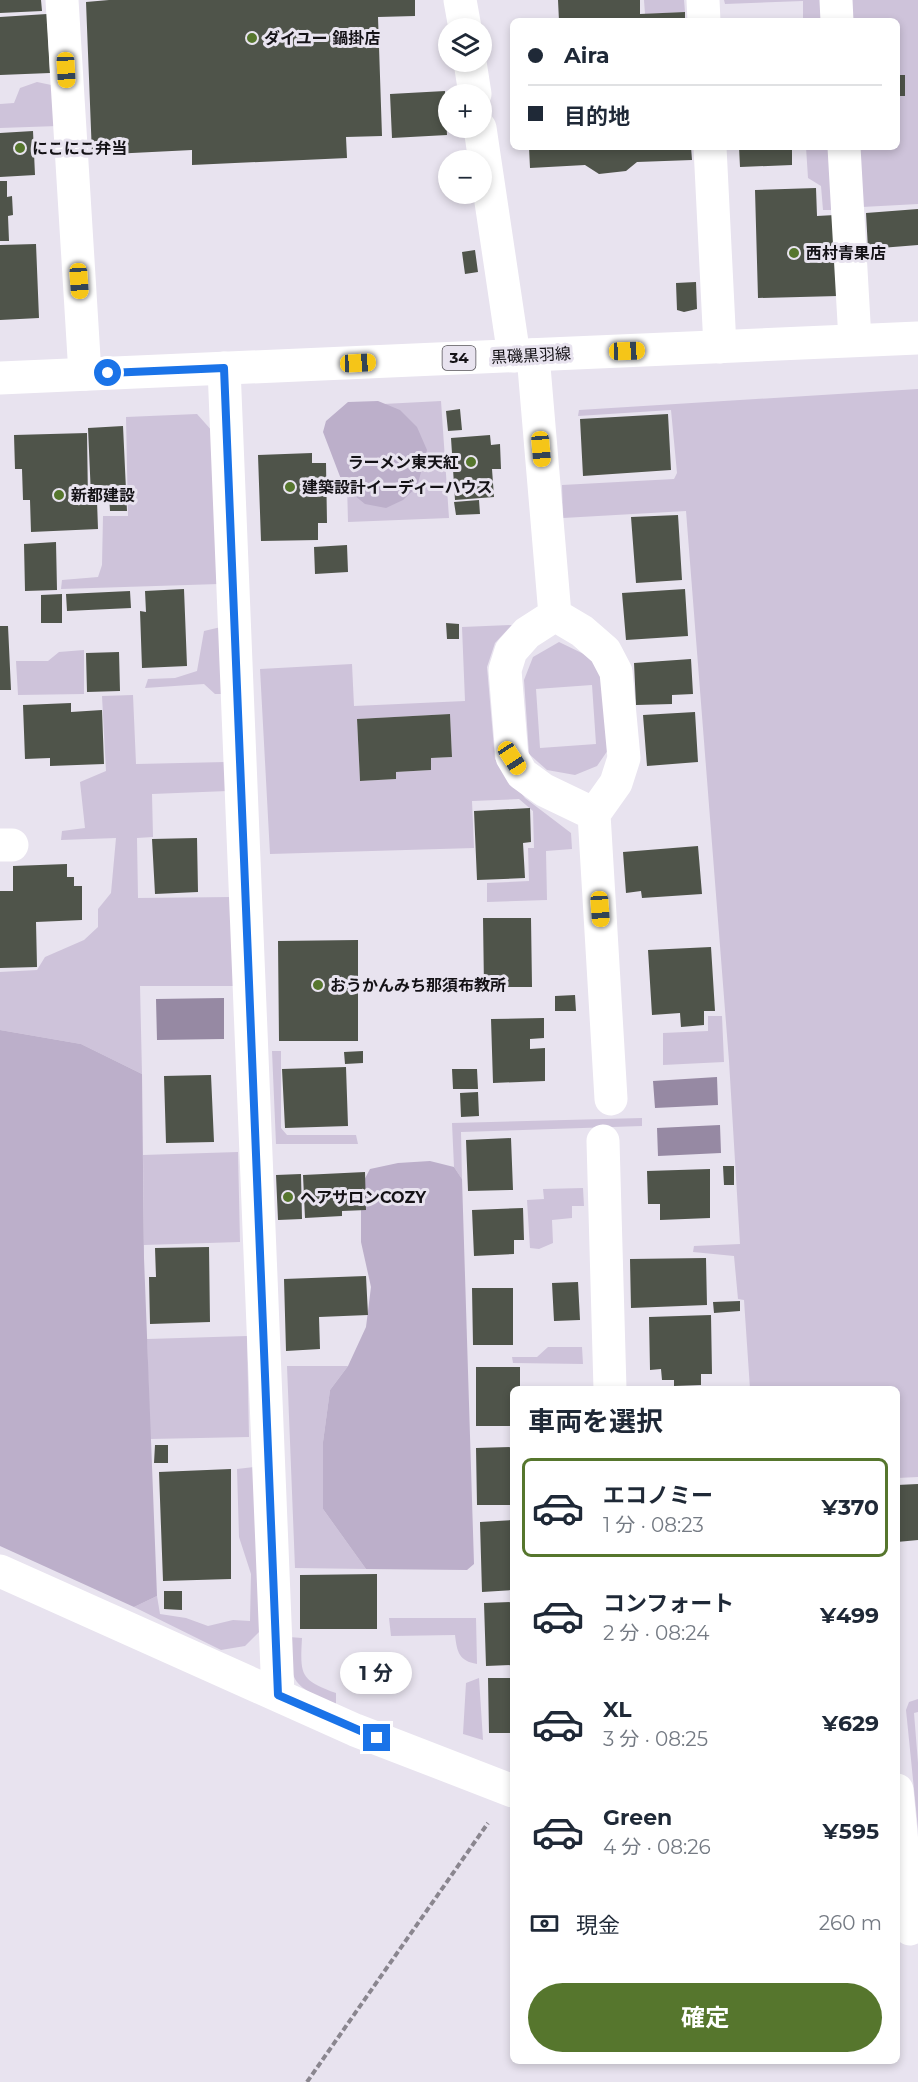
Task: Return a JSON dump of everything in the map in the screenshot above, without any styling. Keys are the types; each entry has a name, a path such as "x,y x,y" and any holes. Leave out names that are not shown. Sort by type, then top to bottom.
{"street":[{"path":"62,0 85,374"},
{"path":"460,0 463,18"},
{"path":"703,0 704,18"},
{"path":"836,0 837,18"},
{"path":"482,138 523,355 555,615"},
{"path":"710,150 720,346"},
{"path":"844,150 855,340"},
{"name":"黒磯黒羽線","path":"0,378 918,338"},
{"path":"224,368 278,1695"},
{"path":"555,615 582,631 605,651 616,672 624,758 616,783 594,814 611,1099"},
{"path":"555,615 527,633 511,651 505,670 512,758 522,774 544,790 594,814"},
{"path":"603,1141 610,1386"},
{"path":"0,1571 355,1730 510,1790"},
{"path":"900,1828 908,1928"}],"path":[{"path":"307,2082 510,1794"}],"shaded area":[{"path":"644,0 684,0 685,12 645,14"},
{"path":"724,0 824,0 825,18 803,18 803,1 725,4"},
{"path":"850,0 918,0 918,204 862,207 859,150 900,150 900,18 851,18"},
{"path":"37,82 56,86 58,126 0,128 0,104 14,103 20,88"},
{"path":"806,150 831,150 836,210 823,210 821,186 808,178"},
{"path":"918,389 918,1477 900,1478 900,1386 750,1386 744,1300 738,1299 734,1256 693,1252 694,1246 740,1244 729,1061 686,511 563,518 562,485 674,479 677,473 671,410 578,416 579,410"},
{"path":"378,401 400,410 417,427 427,450 417,487 403,500 386,508 365,504 344,487 323,432 326,421 348,402"},
{"path":"441,401 449,518 348,522 345,406"},
{"path":"197,414 213,432 219,584 61,589 62,580 98,577 102,565 103,516 128,516 126,417"},
{"path":"512,625 495,643 487,667 495,759 525,798 571,833 572,849 546,851 547,900 487,902 487,883 529,881 528,848 534,848 533,811 519,799 472,801 474,848 270,854 260,669 352,664 354,706 465,701 462,627","holes":["450,714 452,757 431,758 431,770 396,772 395,779 360,781 357,719"]},
{"path":"221,627 224,694 215,694 204,684 145,688 148,679 175,678 197,671 204,631"},
{"path":"559,642 590,657 603,674 608,750 597,766 575,775 547,770 529,754 524,680 533,657","holes":["592,685 596,744 540,748 536,689"]},
{"path":"84,650 84,694 18,695 16,661 48,661 59,652"},
{"path":"133,695 136,764 226,762 228,791 152,794 153,837 137,838 138,898 232,897 236,986 140,986 142,1074 81,1044 0,1030 0,972 37,970 45,957 84,940 98,927 98,909 111,893 116,838 61,840 62,831 85,828 80,782 106,771 102,696"},
{"path":"224,998 224,1039 157,1040 156,999"},
{"path":"708,1016 722,1016 724,1062 663,1065 663,1033 708,1031"},
{"path":"0,1030 81,1044 142,1074 144,1258 157,1596 134,1607 0,1546"},
{"path":"272,1051 281,1051 281,1128 287,1135 356,1135 358,1144 276,1144"},
{"path":"717,1077 718,1105 655,1108 653,1081"},
{"path":"642,1118 642,1126 461,1132 462,1179 454,1167 452,1123"},
{"path":"720,1125 721,1153 658,1156 657,1128"},
{"path":"238,1152 240,1242 144,1245 143,1155"},
{"path":"430,1161 454,1167 462,1179 474,1564 467,1570 366,1569 323,1509 323,1442 330,1390 348,1366 366,1327 371,1287 361,1242 361,1186 370,1169 398,1163"},
{"path":"583,1188 584,1206 572,1206 572,1218 552,1220 553,1243 539,1249 530,1248 527,1200 544,1199 543,1189"},
{"path":"247,1336 249,1437 150,1439 147,1339"},
{"path":"548,1347 582,1347 583,1364 513,1363 512,1357 537,1357"},
{"path":"287,1366 348,1366 330,1390 323,1442 323,1509 366,1569 295,1568"},
{"path":"254,1467 260,1631 245,1646 221,1650 134,1607 157,1596 160,1614 186,1618 208,1626 233,1620 250,1621 251,1574 239,1537 237,1469"},
{"path":"389,1618 476,1618 477,1664 466,1661 460,1655 455,1635 391,1636"},
{"path":"289,1637 302,1638 301,1660 305,1674 315,1684 336,1693 336,1704 311,1693 297,1681 290,1664"},
{"path":"479,1678 483,1740 463,1734 466,1683"},
{"path":"918,1699 918,1712 914,1713 918,1763 918,1829 906,1710 909,1702"}],"building":[{"path":"0,0 41,0 42,11 0,13"},
{"path":"109,0 415,0 415,16 378,17 382,136 346,137 347,158 192,165 192,150 92,155 86,2"},
{"path":"558,0 640,0 640,14 685,12 685,18 559,18"},
{"path":"47,14 50,73 0,75 0,17"},
{"path":"900,75 905,75 905,96 900,96"},
{"path":"438,91 438,135 392,138 390,94"},
{"path":"33,131 35,175 0,177 0,133"},
{"path":"529,150 691,150 692,160 637,162 626,171 599,174 585,165 530,168"},
{"path":"739,150 792,150 792,165 740,167"},
{"path":"0,181 7,181 7,197 12,196 13,215 8,216 9,241 0,241"},
{"path":"816,188 817,216 835,215 838,296 758,298 755,190"},
{"path":"918,209 918,245 868,249 866,213"},
{"path":"36,244 39,318 0,320 0,245"},
{"path":"475,250 478,272 465,274 462,252"},
{"path":"696,282 697,309 684,312 677,310 676,283"},
{"path":"460,409 462,430 448,431 446,411"},
{"path":"668,414 671,470 583,476 580,419"},
{"path":"123,426 127,511 110,511 109,495 91,496 88,428"},
{"path":"87,433 88,502 97,501 98,529 31,532 30,500 23,500 22,469 15,469 14,435"},
{"path":"490,435 491,445 500,444 501,469 492,469 494,497 455,500 451,438"},
{"path":"312,453 312,463 326,463 327,523 318,523 318,540 261,541 258,455"},
{"path":"479,500 480,514 456,515 454,502"},
{"path":"678,515 682,580 636,583 631,517"},
{"path":"56,542 57,590 25,591 24,544"},
{"path":"347,545 348,572 315,574 314,547"},
{"path":"184,589 187,666 142,668 140,611 146,612 145,591"},
{"path":"685,589 688,636 626,640 622,593"},
{"path":"130,591 131,608 67,611 66,594"},
{"path":"62,594 62,623 41,623 41,595"},
{"path":"446,623 459,624 459,639 447,639"},
{"path":"0,626 8,626 11,690 0,690"},
{"path":"119,652 120,691 87,692 86,653"},
{"path":"691,659 693,694 672,695 672,704 636,705 634,663"},
{"path":"71,703 71,712 102,710 104,764 50,766 50,758 25,759 23,705"},
{"path":"695,712 698,762 647,766 643,715"},
{"path":"450,714 452,757 431,758 431,770 396,772 396,779 360,781 357,719"},
{"path":"530,808 531,842 523,843 525,878 477,880 474,811"},
{"path":"197,838 198,892 155,894 152,839"},
{"path":"698,846 702,894 642,898 641,891 626,893 623,852"},
{"path":"67,864 67,877 74,877 74,886 82,886 82,920 36,922 37,967 0,968 0,891 13,891 13,866"},
{"path":"483,918 531,918 532,987 484,987"},
{"path":"358,940 358,1041 279,1041 278,941"},
{"path":"711,947 715,1011 704,1011 704,1025 681,1027 680,1013 652,1015 648,950"},
{"path":"575,995 576,1011 555,1011 555,996"},
{"path":"544,1018 544,1038 530,1039 530,1049 545,1048 545,1081 493,1083 491,1019"},
{"path":"363,1051 363,1063 345,1064 344,1052"},
{"path":"346,1067 348,1126 285,1128 282,1069"},
{"path":"452,1069 477,1069 478,1089 453,1089"},
{"path":"211,1075 214,1142 166,1143 164,1076"},
{"path":"478,1092 479,1116 461,1117 460,1093"},
{"path":"511,1138 513,1190 468,1191 466,1140"},
{"path":"723,1166 734,1166 734,1185 724,1185"},
{"path":"710,1169 710,1218 660,1220 660,1204 648,1204 647,1171"},
{"path":"365,1172 366,1210 342,1211 342,1216 305,1218 303,1175"},
{"path":"301,1174 302,1219 278,1220 276,1175"},
{"path":"523,1208 524,1240 514,1240 514,1254 474,1256 472,1210"},
{"path":"209,1247 210,1322 150,1324 149,1277 156,1277 155,1248"},
{"path":"706,1258 707,1305 631,1308 630,1259"},
{"path":"366,1276 368,1315 319,1317 320,1349 286,1351 284,1279"},
{"path":"578,1282 580,1320 554,1321 552,1283"},
{"path":"472,1288 513,1288 513,1345 473,1345"},
{"path":"740,1301 740,1311 714,1313 713,1302"},
{"path":"711,1315 712,1374 701,1374 701,1385 674,1386 674,1380 662,1380 661,1369 650,1370 649,1317"},
{"path":"476,1367 520,1367 520,1386 510,1386 510,1426 476,1426"},
{"path":"155,1445 168,1445 168,1463 154,1463"},
{"path":"510,1447 510,1505 477,1505 476,1448"},
{"path":"231,1469 231,1579 163,1581 159,1472"},
{"path":"918,1484 918,1540 900,1542 900,1485"},
{"path":"510,1520 510,1590 482,1592 480,1522"},
{"path":"377,1574 377,1629 300,1629 300,1575"},
{"path":"164,1591 182,1591 182,1610 164,1609"},
{"path":"510,1602 510,1665 486,1666 484,1603"},
{"path":"488,1678 510,1678 510,1733 489,1733"}],"place":[{"name":"ダイユー 鍋掛店","path":"252,38"},
{"name":"にこにこ弁当","path":"20,148"},
{"name":"西村青果店","path":"794,253"},
{"name":"ラーメン東天紅","path":"471,462"},
{"name":"建築設計イーディーハウス","path":"290,487"},
{"name":"新都建設","path":"59,495"},
{"name":"おうかんみち那須布教所","path":"318,985"},
{"name":"ヘアサロンCOZY","path":"288,1197"}],"route":[{"path":"108,373 224,368 278,1695 377,1738"}]}
